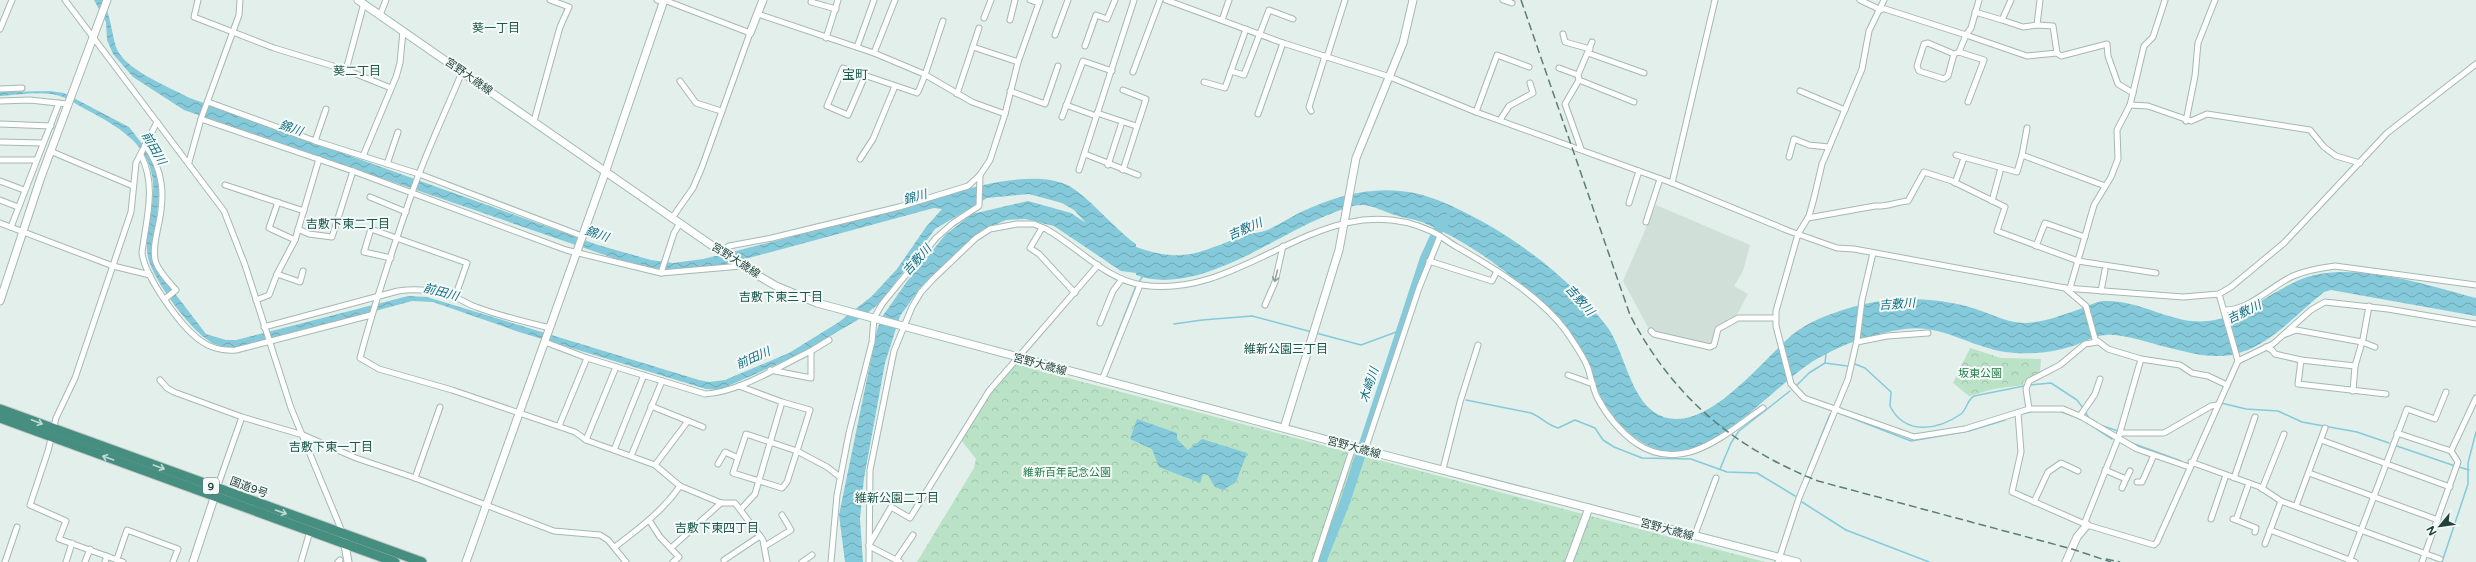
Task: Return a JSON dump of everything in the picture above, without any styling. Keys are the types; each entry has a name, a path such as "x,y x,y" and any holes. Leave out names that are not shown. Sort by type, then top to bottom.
{"highway":[{"name":"国道9号","path":"0,409 52,433"},
{"name":"国道9号","path":"0,418 52,433 216,493 310,531 395,562"},
{"name":"国道9号","path":"216,493 343,534 422,562"}],"street":[{"path":"0,29 12,0"},
{"path":"65,0 189,162 226,215 256,300 291,408 343,534 348,562"},
{"path":"0,301 22,231 50,151 106,0"},
{"path":"198,0 194,17 232,30 274,48 346,70 392,88"},
{"path":"189,162 201,119 238,15 240,0"},
{"path":"380,16 386,0"},
{"path":"534,122 560,27 569,7 550,0"},
{"path":"672,218 693,188 723,113 721,111 763,0"},
{"path":"826,38 838,0"},
{"path":"857,47 874,0"},
{"path":"874,53 895,0"},
{"path":"984,18 991,0"},
{"path":"1010,20 1015,0"},
{"path":"723,253 729,246 772,238 912,203 968,186 980,175 990,160 1005,114 1018,62 1040,2 1030,0"},
{"path":"1056,35 1068,0"},
{"path":"1085,46 1096,15 1107,19 1115,0"},
{"path":"1079,170 1112,72 1134,0"},
{"path":"1133,72 1160,0"},
{"path":"1166,0 1283,43 1390,77 1476,112 1672,183 1798,234 1837,248 1873,253 2067,288 2183,297 2219,294 2231,287 2284,243 2387,133 2476,64"},
{"path":"1222,20 1228,0"},
{"path":"1311,111 1309,106 1345,0"},
{"path":"1284,428 1331,275 1344,222 1349,188 1358,152 1403,43 1413,0"},
{"path":"1503,0 1512,3"},
{"path":"1672,183 1715,0"},
{"path":"1860,0 1882,9 2027,56 2057,53 2061,56 2107,44 2108,56 2118,84 2133,93"},
{"path":"1884,0 1882,9 1870,31 1862,69 1829,147 1808,218 1798,234 1775,318 1780,343 1794,388 1804,398 1914,437 1965,429 2030,409 2063,409 2080,416 2118,440 2154,455 2249,483 2262,489 2281,502 2296,506 2440,559"},
{"path":"1968,102 1984,60 1957,53 1928,42 1924,44 1918,66 1919,71 1944,79 1948,76 1957,53 1971,28 1980,0"},
{"path":"2002,20 2011,0"},
{"path":"2036,25 2040,0"},
{"path":"2067,288 2078,261 2094,205 2118,158 2117,130 2130,105 2144,46 2153,37 2165,0"},
{"path":"2186,121 2195,76 2198,42 2215,0"},
{"path":"466,562 606,170 662,1 750,33"},
{"path":"346,70 361,2"},
{"name":"宮野大歳線","path":"361,2 606,170 740,266 797,295 849,312 902,325 1016,358 1353,447 1443,469 1779,560 1797,562"},
{"path":"811,2 836,9"},
{"path":"1231,71 1244,76 1269,10 1293,19"},
{"path":"1975,12 2023,27 2036,25 2053,26 2057,53"},
{"path":"758,14 874,53 924,74 972,102 1005,114"},
{"path":"865,76 848,115 827,106 843,68 917,93 922,88 924,74 943,21"},
{"path":"957,94 979,28"},
{"path":"1204,82 1225,88 1246,29"},
{"path":"363,156 392,88 400,63 403,31"},
{"path":"1563,34 1565,42 1644,74"},
{"path":"1581,149 1565,104 1592,42"},
{"path":"1258,114 1283,43"},
{"path":"973,47 1018,62"},
{"path":"1476,112 1497,55 1529,67"},
{"path":"1062,117 1083,61 1112,72"},
{"path":"1010,91 1045,104 1058,66"},
{"path":"1559,68 1634,102"},
{"path":"462,72 412,192 391,258 375,300 360,358 379,370 452,390 575,432 586,440 655,466 680,486 721,503 735,503 760,536 765,546 767,562"},
{"path":"680,82 696,103 721,111"},
{"path":"1500,120 1509,106 1533,93 1530,82"},
{"path":"860,159 873,139 895,86"},
{"path":"0,89 22,88"},
{"path":"1123,90 1146,99 1123,170"},
{"path":"1800,91 1845,110"},
{"path":"1,103 30,100 68,104"},
{"path":"208,102 315,141 419,174 582,237"},
{"path":"11,227 24,190 59,103"},
{"path":"1066,105 1136,126"},
{"path":"2130,105 2148,106 2191,122 2207,114 2310,130 2324,147 2336,156 2360,163"},
{"path":"315,141 326,109"},
{"path":"201,119 412,192 528,237 661,273 740,266"},
{"path":"123,562 59,539 66,521 30,505 52,433 75,378 131,212 134,170 145,145 158,122"},
{"path":"1108,164 1122,122"},
{"path":"0,124 51,126"},
{"path":"1956,155 2018,172 2027,128"},
{"path":"387,164 398,132"},
{"path":"1789,157 1794,139 1809,145 1829,147"},
{"path":"0,142 43,143"},
{"path":"145,145 159,168 163,191 155,258 158,268 176,290 165,299"},
{"path":"50,151 133,186"},
{"path":"1085,154 1138,175"},
{"path":"141,155 150,180 150,192 142,253 150,275 165,299 193,334 208,346 227,351 269,342 371,315"},
{"path":"2022,155 2105,186"},
{"path":"1955,183 1964,158"},
{"path":"0,160 36,160"},
{"path":"256,300 269,295 277,274 295,240 319,160"},
{"path":"1992,200 2001,168"},
{"path":"298,229 309,234 332,237 353,171"},
{"path":"1628,203 1639,171"},
{"path":"1808,218 1845,210 1885,207 1895,202 1908,201 1924,172 1955,183 2004,207 1997,232 2078,261 2156,273"},
{"path":"831,562 840,477 856,404 872,342 872,318 936,238 953,223 979,206 980,175"},
{"path":"1646,222 1660,179"},
{"path":"0,181 24,190"},
{"path":"225,185 304,211"},
{"path":"370,197 406,212"},
{"path":"0,200 18,207"},
{"path":"278,202 269,228 295,240"},
{"path":"869,562 870,470 894,351 902,325 921,292 976,238 990,229 1004,225 1034,224 1062,238 1098,265 1122,280 1140,285 1188,284 1238,268 1329,226 1344,222 1402,220 1440,236 1497,271 1529,295 1564,329 1583,356 1606,414 1623,434 1640,446 1660,455 1671,455 1695,451 1719,438 1763,408"},
{"path":"0,223 113,266 150,275"},
{"path":"661,273 666,256 680,223"},
{"path":"2036,246 2045,223 2085,237"},
{"path":"1042,228 1030,248 1039,254 1075,293"},
{"path":"391,258 364,252 371,229 398,237 467,263 456,297"},
{"path":"1365,450 1429,261 1440,236"},
{"path":"1265,305 1275,282 1283,246"},
{"path":"1779,560 1799,498 1848,379 1857,341 1862,300 1873,253"},
{"path":"1429,261 1492,281 1497,271"},
{"path":"869,546 891,507 910,518 989,391 1098,265"},
{"path":"2225,310 2243,306 2293,276 2314,268 2335,266 2476,285"},
{"path":"2101,291 2105,270"},
{"path":"277,274 300,282 303,271"},
{"path":"1100,323 1113,291 1122,280"},
{"path":"1102,380 1140,285"},
{"path":"2067,288 2086,306 2096,340 2117,352 2141,359 2180,365 2192,373 2208,376 2227,385"},
{"path":"264,327 375,300 398,291 414,289 428,290 456,297 473,306 550,329"},
{"path":"2018,413 2021,452 2012,492 2086,524 2154,545 2157,542 2238,358 2219,294"},
{"path":"2238,358 2266,347 2283,335 2311,310 2325,302 2369,306 2476,324"},
{"path":"2353,391 2355,366 2362,342 2369,306"},
{"path":"1651,331 1654,334 1710,346 1714,345 1718,329 1738,318 1775,318"},
{"path":"2283,335 2296,330 2362,342 2375,347"},
{"path":"1857,341 1887,336 1928,333"},
{"path":"545,342 567,349 587,358 705,394 724,392 739,386 811,351 829,340"},
{"path":"2030,409 2026,389 2029,381 2060,365 2085,344 2096,340"},
{"path":"1443,469 1460,402 1478,345"},
{"path":"2266,347 2272,350 2275,354 2302,360 2355,366"},
{"path":"770,370 812,378 811,351"},
{"path":"559,426 587,358"},
{"path":"2066,562 2077,536 2086,524 2104,470 2118,440 2141,359"},
{"path":"2302,360 2298,384 2386,394"},
{"path":"586,440 616,367"},
{"path":"1568,374 1593,384"},
{"path":"614,450 644,375"},
{"path":"160,380 167,388 174,392 242,416 303,435 356,458 415,478 554,531 600,535 615,547 626,562"},
{"path":"2080,416 2095,394 2100,380"},
{"path":"631,456 662,381"},
{"path":"739,386 782,402 810,410 797,451 787,482 782,488 734,473 746,434 771,441 797,451 827,467 840,477"},
{"path":"2349,561 2359,530 2407,409 2435,419 2446,392"},
{"path":"2451,451 2476,398"},
{"path":"741,509 755,494 782,402"},
{"path":"2120,433 2164,433 2211,406 2217,405"},
{"path":"651,406 703,427"},
{"path":"415,478 440,407"},
{"path":"193,562 242,416"},
{"path":"2234,478 2255,417"},
{"path":"655,466 688,421"},
{"path":"2296,506 2325,428"},
{"path":"2398,433 2451,451 2458,462 2422,562"},
{"path":"2262,489 2284,434"},
{"path":"2320,440 2450,487"},
{"path":"1315,562 1353,447"},
{"path":"718,464 724,452 738,458"},
{"path":"2137,482 2142,482 2154,455"},
{"path":"2034,502 2048,472 2061,463 2078,471"},
{"path":"2104,470 2126,479"},
{"path":"2122,488 2130,471"},
{"path":"2309,472 2438,520"},
{"path":"2211,519 2226,475"},
{"path":"1694,537 1716,478"},
{"path":"2249,483 2234,519 2256,528"},
{"path":"615,547 649,520 671,499 680,486"},
{"path":"2265,544 2281,502"},
{"path":"671,548 721,503"},
{"path":"1569,562 1589,508"},
{"path":"765,546 791,530 782,514"},
{"path":"649,520 660,537 679,558 673,562"},
{"path":"5,562 17,527"},
{"path":"117,559 127,530 178,549 173,562"},
{"path":"2270,530 2349,561 2356,562"},
{"path":"301,562 310,531"},
{"path":"869,546 898,561 913,535"},
{"path":"724,560 760,536"},
{"path":"66,562 72,543"},
{"path":"85,562 90,549"},
{"path":"802,562 812,555"},
{"path":"105,562 107,556"}],"shaded area":[{"path":"1656,205 1750,245 1743,271 1734,286 1748,294 1735,318 1717,329 1711,345 1650,331 1623,281"}],"green space":[{"name":"坂東公園","path":"1970,348 2001,358 2041,359 2040,372 2023,382 2024,385 1994,389 1969,396 1953,383"},
{"name":"維新百年記念公園","path":"1015,364 1765,562 917,562 974,468 976,459 961,440 986,398"}],"water":[{"name":"吉敷川","path":"94,0 102,0 109,17 116,47 120,55 127,63 147,76 187,97 598,245 651,260 673,263 703,259 879,214 973,187 1024,179 1046,179 1065,184 1073,188 1136,244 1136,247 1167,255 1192,254 1204,251 1245,235 1264,231 1301,212 1352,194 1387,190 1405,191 1422,195 1463,211 1486,224 1532,254 1553,271 1592,308 1608,328 1615,340 1633,384 1641,398 1650,409 1662,416 1677,419 1692,416 1708,409 1724,399 1792,335 1806,326 1821,318 1853,307 1867,303 1896,299 1924,299 1952,303 1973,308 2009,321 2024,323 2039,322 2054,318 2094,303 2104,301 2117,301 2130,304 2182,319 2208,321 2232,315 2254,305 2297,281 2317,275 2339,272 2386,276 2476,298 2476,316 2331,290 2324,292 2289,323 2264,342 2236,354 2220,356 2207,356 2120,335 2106,335 2097,337 2057,350 2039,353 2022,353 2005,352 1980,346 1931,330 1918,328 1893,331 1848,344 1815,360 1799,371 1741,420 1720,435 1699,446 1678,452 1659,450 1648,445 1637,439 1619,423 1611,414 1599,393 1587,361 1581,350 1549,311 1530,293 1489,260 1467,245 1422,222 1398,216 1370,206 1352,206 1323,217 1256,251 1207,272 1183,278 1159,280 1136,275 1136,273 1121,271 1054,226 1025,219 1006,220 992,226 971,240 920,288 900,316 885,363 864,478 860,519 863,562 845,562 839,515 877,330 882,317 908,280 945,235 972,214 1028,201 1071,213 1086,223 1074,210 1062,203 1029,194 987,198 935,229 880,303 861,318 794,357 719,390 706,389 519,332 433,302 412,301 247,346 223,347 206,339 186,319 165,292 151,267 148,257 147,239 153,182 151,169 146,157 139,147 110,123 63,97 40,93 0,96 0,92 50,91 64,93 129,127 150,154 158,179 159,192 153,261 157,270 206,334 226,340 236,340 408,296 427,297 699,380 709,382 725,380 789,353 839,322 872,296 897,269 926,227 942,209 934,208 719,266 668,271 625,262 184,110 133,77 113,54 107,40 106,22"},
{"path":"1137,419 1177,433 1177,439 1188,450 1202,439 1247,453 1236,482 1223,490 1215,487 1208,475 1203,474 1200,483 1159,467 1152,449 1130,439"}],"waterway":[{"name":"木崎川","path":"1321,562 1345,502 1425,258 1438,230 1446,219"},
{"path":"1138,283 1143,276"},
{"path":"1109,355 1136,286"},
{"path":"1174,324 1252,316 1312,332"},
{"path":"1316,333 1361,345 1399,331"},
{"path":"1796,386 1809,373 1825,363 1826,354"},
{"path":"1825,363 1847,366"},
{"path":"1855,364 1865,368 1891,392 1890,406 1896,416 1913,426 1922,427 1942,424 1961,414 1974,396 2024,386"},
{"path":"2030,385 2051,383 2077,400 2083,408"},
{"path":"1720,469 1731,443 1739,431 1790,391"},
{"path":"1466,400 1531,413 1558,428 1575,420 1595,428 1603,440 1614,447 1642,458 1691,459 1727,472 1757,473 1795,496"},
{"path":"2212,404 2217,402"},
{"path":"2221,403 2246,409 2278,411 2302,422 2357,432 2389,443"},
{"path":"2022,414 2034,411"},
{"path":"2059,411 2073,416"},
{"path":"2085,412 2089,418 2096,422"},
{"path":"1839,413 1911,441 1969,431 2005,420"},
{"path":"1808,469 1830,414"},
{"path":"2083,420 2112,439"},
{"path":"2103,426 2118,431"},
{"path":"2442,562 2468,484 2468,463 2476,432"},
{"path":"2129,442 2181,461"},
{"path":"2394,445 2455,466"},
{"path":"2459,467 2469,470"},
{"path":"1802,502 1846,530 1929,562"}],"railway":[{"path":"1521,0 1630,315 1647,344 1666,371 1686,395 1708,416 1732,435 1759,452 1818,481 2072,549 2111,562"},
{"path":"2106,559 2120,562"}],"district":[{"name":"葵一丁目","path":"496,28"},
{"name":"葵二丁目","path":"357,71"},
{"name":"宝町","path":"855,74"},
{"name":"吉敷下東二丁目","path":"348,224"},
{"name":"吉敷下東三丁目","path":"781,297"},
{"name":"維新公園三丁目","path":"1286,349"},
{"name":"吉敷下東一丁目","path":"331,447"},
{"name":"維新公園二丁目","path":"897,498"},
{"name":"吉敷下東四丁目","path":"717,528"}],"water label":[{"name":"錦川","path":"291,128"},
{"name":"前田川","path":"154,148"},
{"name":"錦川","path":"915,197"},
{"name":"錦川","path":"597,234"},
{"name":"前田川","path":"441,292"},
{"name":"前田川","path":"753,358"}]}
